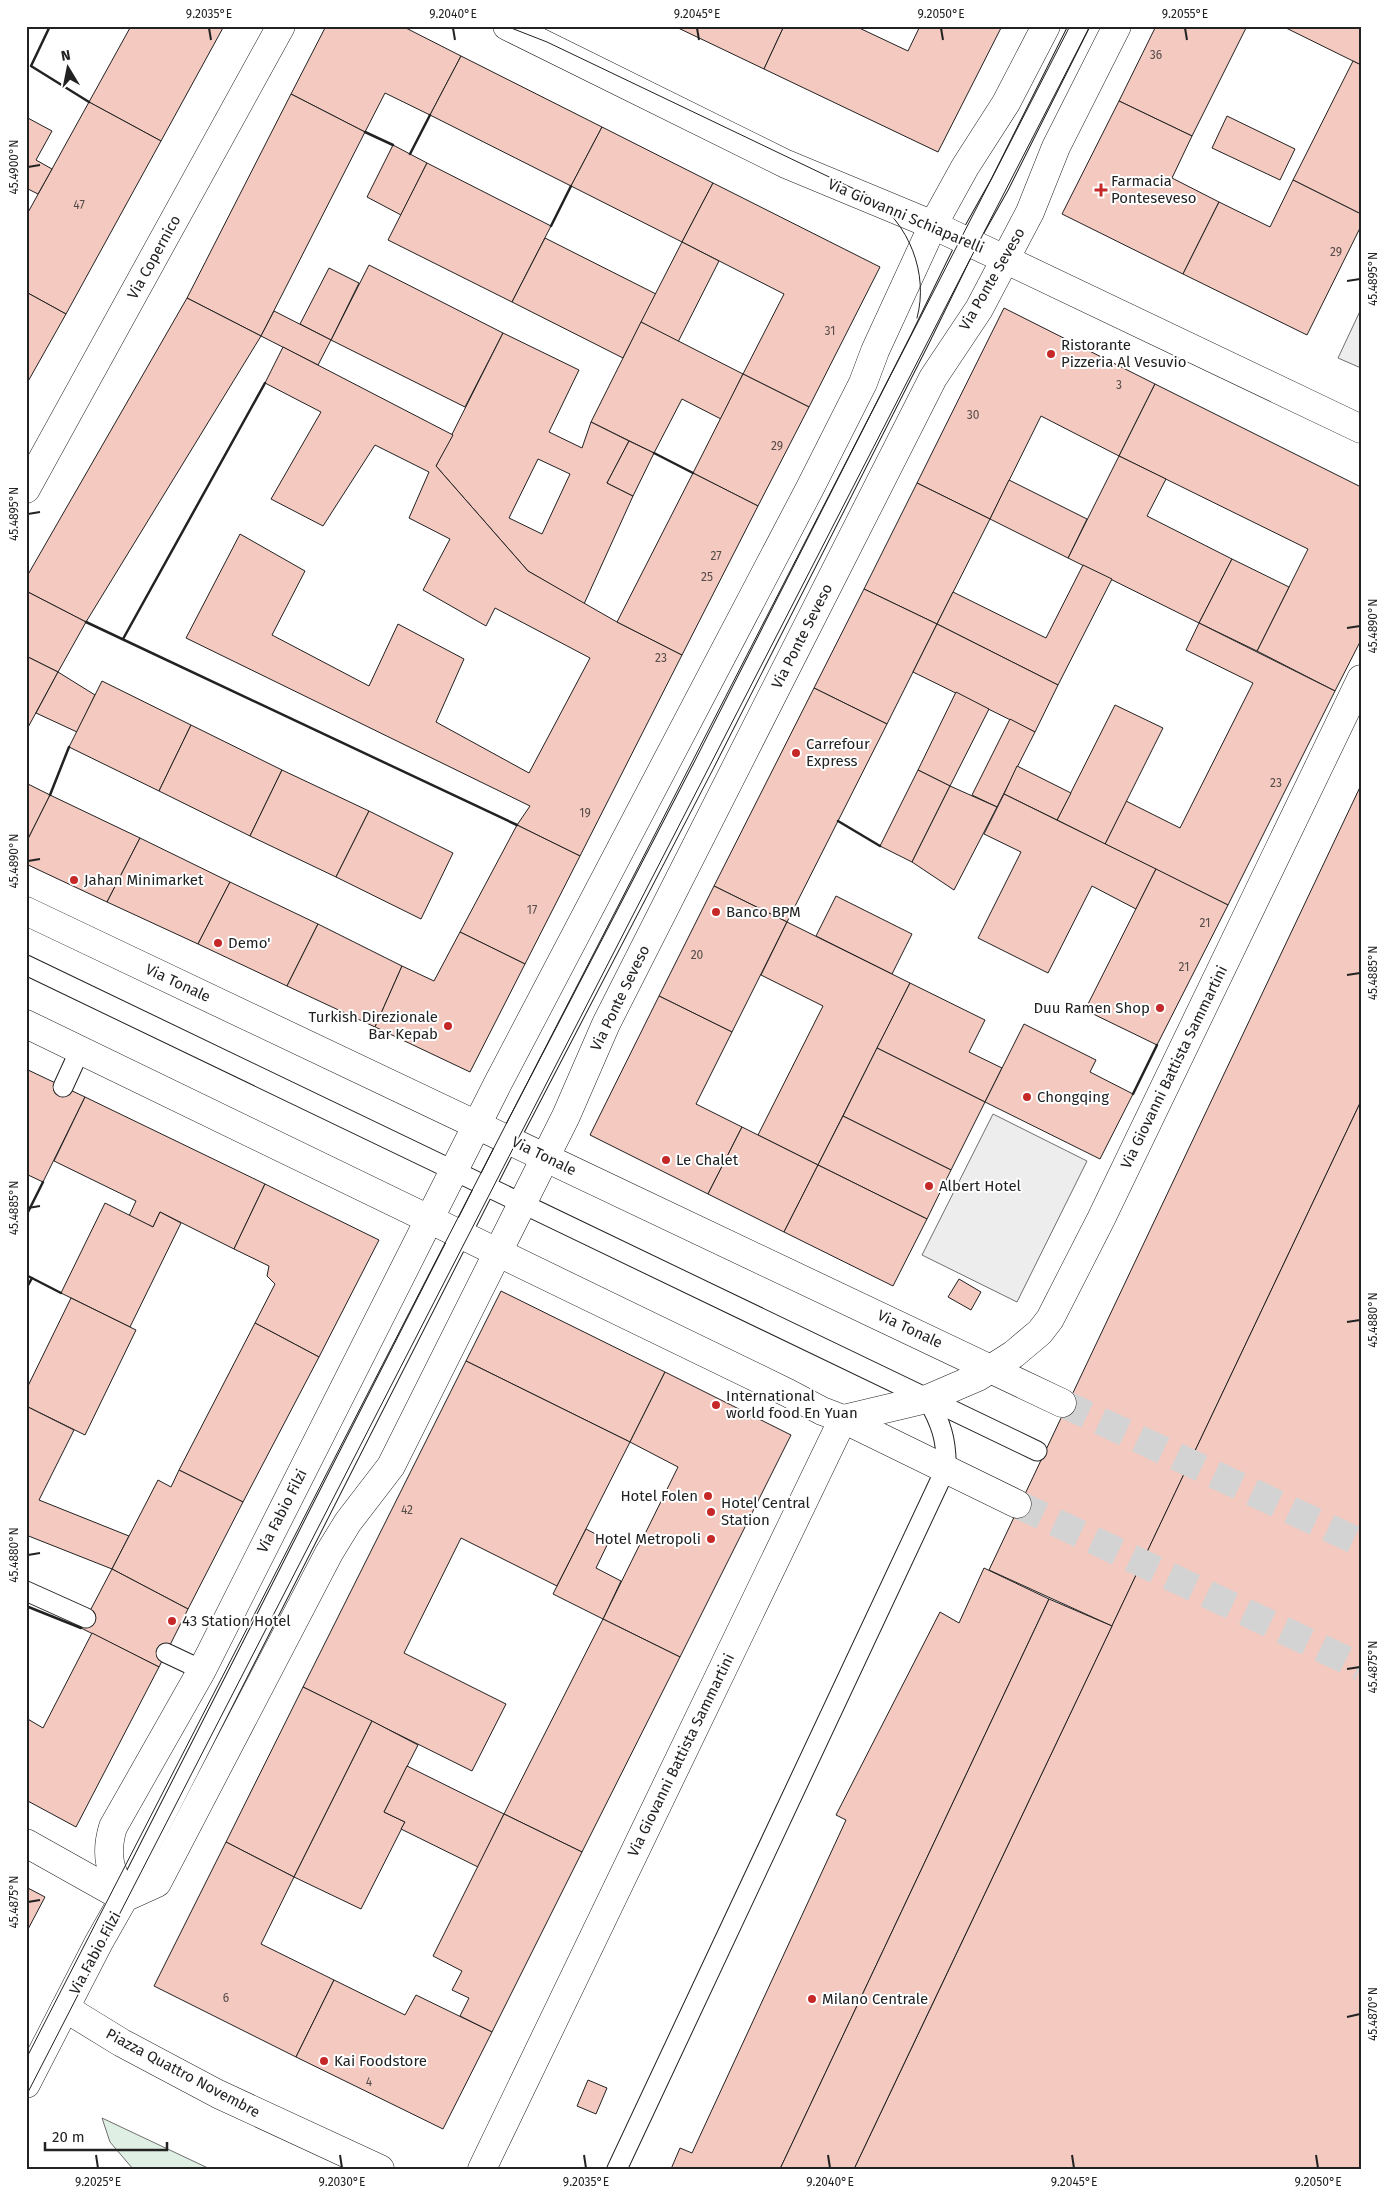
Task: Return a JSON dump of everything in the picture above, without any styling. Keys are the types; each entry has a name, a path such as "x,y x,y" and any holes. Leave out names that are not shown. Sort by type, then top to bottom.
{"street":[{"name":"Via Copernico","path":"26,489 281,26"},
{"name":"Via Giovanni Schiaparelli","path":"507,26 786,164 968,241 1361,429"},
{"path":"478,1125 810,488 863,383 875,351 933,225 965,168 1001,111 1046,26"},
{"name":"Via Ponte Seveso","path":"497,1252 544,1156 566,1116 606,1024 934,378 979,309 1039,194 1063,132 1117,26"},
{"name":"Via Giovanni Battista Sammartini","path":"482,2169 843,1419 927,1399 993,1370 1040,1332 1059,1304 1361,679"},
{"name":"Via Tonale","path":"26,910 1062,1402"},
{"path":"26,1024 822,1412 843,1419 1017,1504"},
{"name":"Via Fabio Filzi","path":"124,1898 111,1872 108,1858 109,1840 114,1827 202,1670 478,1125"},
{"name":"Via Fabio Filzi","path":"65,2008 124,1898 156,1883 329,1553 348,1522 391,1466 497,1252"},
{"path":"26,1843 124,1898"},
{"path":"26,2084 65,2008"},
{"name":"Piazza Quattro Novembre","path":"65,2008 122,2043 218,2094 380,2169"}],"lane":[{"name":"Via Ponte Seveso","path":"486,1186 710,754 968,241 1000,184 1079,26"},
{"path":"26,965 1037,1451"},
{"path":"63,1087 80,1050"},
{"name":"Via Fabio Filzi","path":"124,1898 486,1186"},
{"path":"617,2169 946,1468 944,1434 939,1417 927,1399"},
{"path":"26,1591 86,1618"},
{"path":"166,1653 202,1670"}],"green space":[{"path":"102,2118 210,2169 133,2169 110,2142"}],"shaded area":[{"path":"1361,309 1361,368 1338,358"},
{"path":"993,1114 1087,1161 1017,1302 922,1255"}],"building":[{"path":"131,26 224,26 161,141 89,102"},
{"path":"326,26 402,26 461,56 430,115 385,93 365,132 291,94"},
{"path":"674,26 784,26 764,69"},
{"path":"784,26 855,26 908,51 920,26 1002,26 938,152 764,69"},
{"path":"1156,26 1247,26 1192,136 1119,101"},
{"path":"1282,26 1361,26 1361,65 1353,61"},
{"path":"461,56 602,127 571,186 430,115"},
{"path":"1353,61 1361,65 1361,214 1293,180"},
{"path":"291,94 365,132 261,336 187,298"},
{"path":"1119,101 1192,136 1172,178 1219,202 1183,274 1062,214"},
{"path":"89,102 161,141 66,314 26,292 26,216"},
{"path":"1227,116 1295,149 1280,180 1212,148"},
{"path":"26,117 52,131 36,160 52,169 38,194 26,188"},
{"path":"602,127 713,183 682,242 571,186"},
{"path":"393,145 427,163 401,215 367,197"},
{"path":"427,163 551,226 512,302 388,240"},
{"path":"1293,180 1361,214 1361,226 1307,335 1183,274 1219,202 1270,227"},
{"path":"713,183 880,267 809,407 743,374 784,294 682,242"},
{"path":"545,238 656,294 623,358 512,302"},
{"path":"682,242 719,261 678,342 641,322"},
{"path":"369,265 503,333 465,407 331,340"},
{"path":"329,268 359,283 331,340 300,324"},
{"path":"26,292 66,314 26,385"},
{"path":"187,298 261,336 86,622 26,591 26,578"},
{"path":"1004,308 1155,384 1119,456 1041,416 990,519 917,483"},
{"path":"274,311 331,340 318,365 261,336"},
{"path":"641,322 743,374 721,419 682,399 654,453 591,422"},
{"path":"503,333 579,370 549,432 582,448 591,422 629,441 607,483 633,496 584,604 528,571 436,466","holes":["538,459 570,474 542,534 509,518"]},
{"path":"283,347 453,435 436,466 528,571 617,622 682,655 580,856 517,825 530,806 186,638 240,534 305,571 272,635 369,686 398,624 464,659 436,722 529,773 590,658 495,608 486,626 423,590 450,539 409,518 429,472 375,445 323,526 271,499 321,412 265,383"},
{"path":"743,374 809,407 758,506 693,473"},
{"path":"1155,384 1361,487 1361,640 1335,691 1257,651 1308,549 1119,456"},
{"path":"629,441 654,453 633,496 607,483"},
{"path":"1119,456 1166,479 1147,516 1232,559 1199,623 1068,558"},
{"path":"693,473 758,506 682,655 617,622"},
{"path":"1009,480 1087,519 1068,558 990,519"},
{"path":"917,483 990,519 937,624 864,589"},
{"path":"1232,559 1289,587 1257,651 1199,623"},
{"path":"1083,565 1112,579 1058,685 937,624 953,592 1046,638"},
{"path":"864,589 937,624 887,724 814,688"},
{"path":"26,591 86,622 58,672 26,656"},
{"path":"1199,623 1335,691 1228,905 1105,844 1126,801 1180,828 1253,683 1186,650"},
{"path":"937,624 1058,685 1035,732 913,672"},
{"path":"26,656 58,672 26,731"},
{"path":"58,672 95,695 77,732 36,713"},
{"path":"102,681 191,725 159,791 69,747"},
{"path":"814,688 887,724 787,922 714,886"},
{"path":"956,692 989,709 950,786 918,770"},
{"path":"1115,705 1163,728 1105,844 1057,820"},
{"path":"1010,719 1035,732 997,807 972,795"},
{"path":"191,725 282,770 250,836 159,791"},
{"path":"1017,766 1071,793 1057,820 1004,794"},
{"path":"282,770 369,811 336,877 250,836"},
{"path":"918,770 950,786 912,862 880,846"},
{"path":"26,783 50,795 26,843"},
{"path":"1361,785 1361,1101 1112,1626 989,1570"},
{"path":"950,786 997,807 954,890 912,862"},
{"path":"1004,794 1156,869 1136,909 1092,886 1048,973 978,938 1021,852 984,834"},
{"path":"50,795 140,838 107,902 26,864 26,843"},
{"path":"369,811 453,853 421,919 336,877"},
{"path":"517,825 580,856 525,964 460,932"},
{"path":"140,838 230,882 198,944 107,902"},
{"path":"1156,869 1228,905 1157,1045 1085,1010"},
{"path":"230,882 318,924 287,986 198,944"},
{"path":"714,886 787,922 732,1032 659,996"},
{"path":"836,896 912,934 892,974 816,936"},
{"path":"787,922 910,983 818,1165 758,1135 823,1006 761,975"},
{"path":"318,924 402,966 375,1027 287,986"},
{"path":"460,932 525,964 470,1072 375,1027 402,966 434,981"},
{"path":"910,983 985,1020 969,1052 1002,1068 985,1102 877,1048"},
{"path":"659,996 732,1032 696,1104 742,1127 708,1194 590,1135"},
{"path":"1024,1024 1096,1060 1090,1072 1133,1094 1100,1159 985,1102"},
{"path":"877,1048 985,1102 951,1170 843,1116"},
{"path":"26,1069 85,1097 43,1182 26,1174"},
{"path":"85,1097 265,1184 234,1249 160,1212 153,1227 129,1216 136,1201 54,1161"},
{"path":"1361,1101 1361,2169 854,2169 942,1984"},
{"path":"843,1116 951,1170 927,1219 818,1165"},
{"path":"742,1127 818,1165 784,1232 708,1194"},
{"path":"818,1165 927,1219 893,1286 784,1232"},
{"path":"265,1184 379,1240 319,1357 255,1323 275,1284 267,1276 269,1266 234,1249"},
{"path":"105,1203 153,1227 160,1212 181,1223 130,1327 61,1293"},
{"path":"959,1279 981,1292 971,1310 948,1297"},
{"path":"501,1291 665,1372 630,1442 466,1361"},
{"path":"71,1298 136,1330 85,1435 26,1406 26,1390"},
{"path":"255,1323 319,1357 243,1502 179,1470"},
{"path":"466,1361 630,1442 557,1586 461,1538 404,1653 506,1704 472,1771 303,1687"},
{"path":"665,1372 791,1435 680,1657 603,1619 678,1467 630,1442"},
{"path":"26,1406 74,1430 39,1500 129,1536 112,1569 26,1535"},
{"path":"179,1470 243,1502 188,1609 112,1569 158,1480 171,1487"},
{"path":"586,1529 609,1541 596,1568 621,1581 603,1619 553,1594"},
{"name":"Milano Centrale","path":"984,1568 1049,1599 780,2169 671,2169 680,2148 692,2153 846,1820 836,1815 940,1612 959,1623"},
{"path":"112,1569 188,1609 159,1667 81,1628"},
{"path":"1049,1599 1112,1626 854,2169 780,2169"},
{"path":"603,1619 680,1657 582,1852 504,1814"},
{"path":"92,1633 159,1667 76,1827 26,1800 26,1718 43,1728"},
{"path":"303,1687 372,1721 294,1877 226,1842"},
{"path":"372,1721 418,1745 384,1812 405,1822 361,1909 294,1877"},
{"path":"407,1766 504,1814 478,1867 401,1829 405,1822 384,1812"},
{"path":"504,1814 582,1852 492,2032 460,2016 469,1998 452,1990 462,1971 433,1956"},
{"path":"226,1842 294,1877 261,1944 334,1980 296,2057 154,1986"},
{"path":"26,1887 45,1897 26,1933"},
{"path":"334,1980 405,2015 416,1995 492,2032 443,2129 296,2057"},
{"path":"588,2080 607,2088 596,2114 577,2106"}],"tunnel":[{"path":"1062,1403 1361,1543"},
{"path":"1017,1504 1361,1667"}],"tram line":[{"path":"506,26 547,42 871,197 896,221 913,251 918,267 920,284 917,318"},
{"path":"26,2059 1070,26"},
{"path":"26,2096 1090,26"}],"wall":[{"path":"50,26 31,66 89,102"},
{"path":"410,154 430,115"},
{"path":"365,132 393,145"},
{"path":"551,226 571,186"},
{"path":"123,639 265,383"},
{"path":"654,453 693,473"},
{"path":"86,622 517,825"},
{"path":"50,795 69,747"},
{"path":"838,821 880,846"},
{"path":"1133,1094 1157,1045"},
{"path":"26,1216 43,1182"},
{"path":"26,1275 61,1293"},
{"path":"26,1289 32,1278"},
{"path":"26,1606 81,1628"}],"place":[{"name":"Farmacia Ponteseveso","path":"1101,190"},
{"name":"Ristorante Pizzeria Al Vesuvio","path":"1051,354"},
{"name":"Carrefour Express","path":"796,753"},
{"name":"Jahan Minimarket","path":"74,880"},
{"name":"Banco BPM","path":"716,912"},
{"name":"Demo'","path":"218,943"},
{"name":"Duu Ramen Shop","path":"1160,1008"},
{"name":"Turkish Direzionale Bar Kepab","path":"448,1026"},
{"name":"Chongqing","path":"1027,1097"},
{"name":"Le Chalet","path":"666,1160"},
{"name":"Albert Hotel","path":"929,1186"},
{"name":"International world food En Yuan","path":"716,1405"},
{"name":"Hotel Folen","path":"708,1496"},
{"name":"Hotel Central Station","path":"711,1512"},
{"name":"Hotel Metropoli","path":"711,1539"},
{"name":"43 Station Hotel","path":"172,1621"},
{"name":"Milano Centrale","path":"812,1999"},
{"name":"Kai Foodstore","path":"324,2061"}]}
